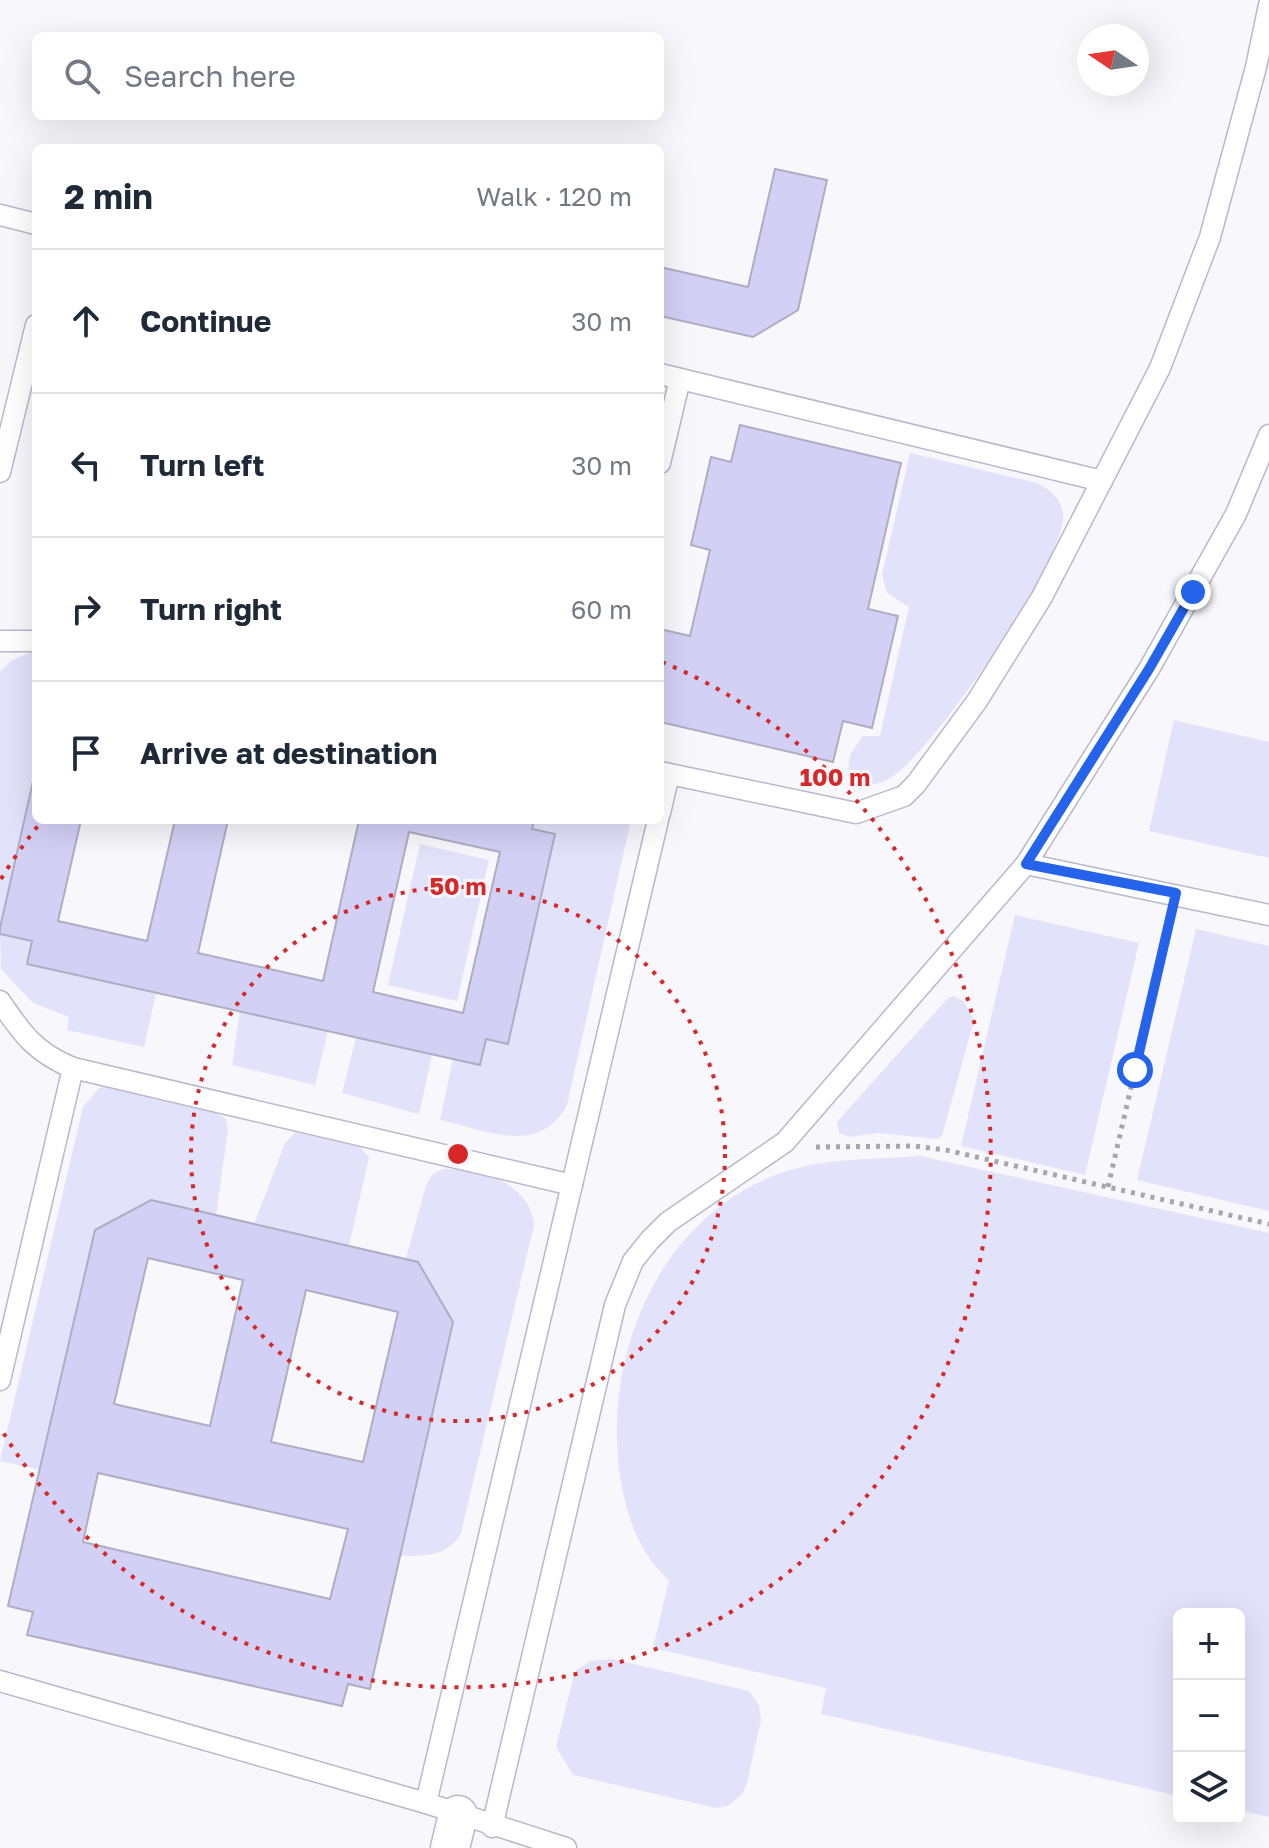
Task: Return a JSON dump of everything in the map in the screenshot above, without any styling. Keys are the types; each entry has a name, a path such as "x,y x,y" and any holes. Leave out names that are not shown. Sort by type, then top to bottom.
{"lane":[{"path":"665,773 856,813 904,796 977,701 1042,597 1160,368 1210,237 1263,70 1269,5"},
{"path":"0,215 32,223"},
{"path":"0,472 32,341"},
{"path":"664,429 670,377 1102,481"},
{"path":"457,1823 623,1282 633,1261 668,1222 785,1142 1026,864 1149,669 1236,514 1269,435"},
{"path":"0,641 32,641"},
{"path":"457,1823 572,1185 657,824"},
{"path":"1026,864 1176,893 1269,915"},
{"path":"0,1001 21,1032 47,1058 73,1068 572,1185"},
{"path":"0,1377 73,1068"},
{"path":"0,1681 457,1823 566,1848"}],"path":[{"path":"1108,1187 1176,893"},
{"path":"785,1142 796,1140 816,1147 914,1146 946,1150 1269,1224"}],"shaded area":[{"path":"910,453 1037,483 1054,495 1063,514 1059,537 1044,570 996,650 967,691 915,757 889,779 862,786 848,773 850,755 863,736 880,736 909,607 887,593 882,575"},
{"path":"32,652 32,786 0,928 0,672 11,661"},
{"path":"1174,720 1269,742 1269,858 1149,831"},
{"path":"533,824 630,824 567,1105 555,1121 542,1131 510,1136 440,1120 453,1059 479,1065 486,1039 508,1044 555,834 532,829"},
{"path":"420,844 489,860 457,1001 388,985"},
{"path":"1015,915 1139,943 1085,1175 961,1146"},
{"path":"1196,929 1269,946 1269,1211 1137,1180"},
{"path":"0,934 32,941 28,964 156,993 144,1047 67,1030 69,1017 33,1003 1,969"},
{"path":"954,996 964,1002 974,1020 942,1136 937,1139 877,1133 850,1137 839,1133 837,1122 947,999"},
{"path":"240,1011 328,1031 315,1085 232,1065"},
{"path":"356,1037 432,1055 419,1114 342,1093"},
{"path":"112,1086 215,1111 226,1119 228,1130 216,1215 152,1200 95,1230 40,1470 0,1461 83,1107 99,1088"},
{"path":"296,1132 360,1147 369,1157 349,1246 254,1224 285,1143"},
{"path":"920,1156 1269,1233 1269,1817 1245,1811 1245,1608 1173,1608 1173,1795 821,1714 826,1688 653,1648 669,1580 647,1555 632,1525 618,1459 617,1418 622,1377 646,1299 667,1263 692,1231 723,1204 778,1174 818,1164"},
{"path":"443,1169 487,1175 514,1189 531,1210 534,1225 461,1533 449,1547 435,1554 400,1556 453,1322 418,1262 406,1259 426,1185 433,1174"},
{"path":"612,1659 749,1691 759,1705 761,1720 742,1794 728,1806 716,1808 573,1775 556,1747 575,1671 590,1661"}],"building":[{"path":"775,169 827,180 798,310 753,337 664,317 664,268 748,287"},
{"path":"740,425 901,463 868,609 898,616 872,728 843,721 833,762 664,723 664,630 690,636 710,550 691,545 711,457 731,462"},
{"path":"32,786 32,824 80,824 58,921 147,941 174,824 227,824 198,953 323,981 358,824 533,824 532,829 555,834 508,1044 486,1039 480,1065 27,964 32,941 0,934","holes":["409,832 500,852 463,1013 373,992"]},
{"path":"151,1200 418,1262 453,1322 370,1689 348,1684 342,1706 27,1635 33,1612 8,1606 95,1230","holes":["148,1258 243,1280 210,1426 114,1404","306,1290 398,1312 363,1462 271,1442","98,1473 348,1529 330,1599 83,1542"]}],"route":[{"path":"1135,1070 1176,893 1026,864 1149,669 1193,592"}]}
